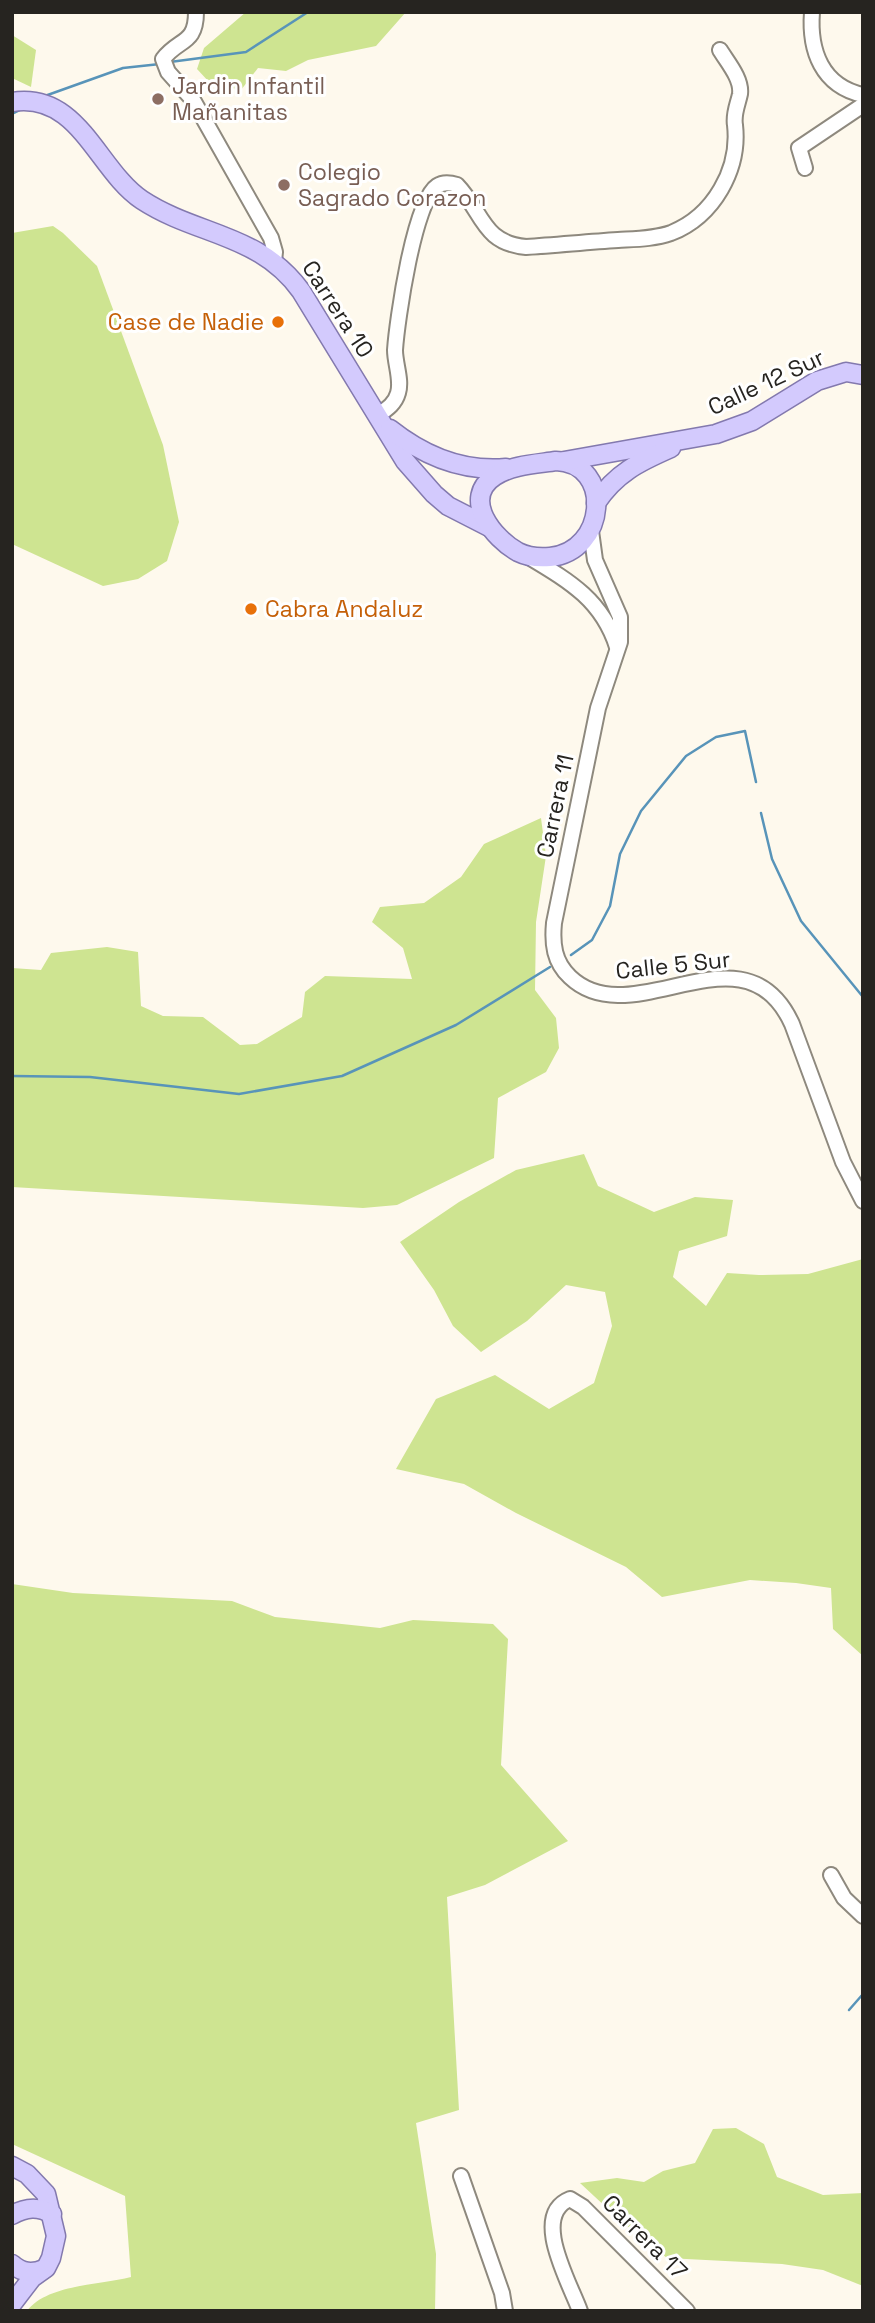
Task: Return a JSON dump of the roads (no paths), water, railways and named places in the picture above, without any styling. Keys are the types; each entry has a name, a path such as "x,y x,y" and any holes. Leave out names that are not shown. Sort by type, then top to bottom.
{"main road":[{"path":"16,101 44,104 77,125 117,177 142,200 239,242 274,261"},
{"name":"Carrera 10","path":"274,261 301,291 405,461 434,494 461,515 489,527"},
{"name":"Calle 12 Sur","path":"564,461 716,434 752,421 817,381 846,372 863,375"},
{"name":"Carrera 10","path":"379,419 416,448 442,461 478,469 513,468"},
{"name":"Calle 12 Sur","path":"596,503 621,474 690,439"},
{"path":"564,461 585,473 592,485 596,503 591,531 578,546 548,557 528,556 504,543 489,527 482,509 483,491 490,480 513,468 564,461"},
{"path":"12,2166 27,2174 46,2194 57,2236 46,2268 32,2278 12,2304"},
{"path":"12,2215 29,2208 52,2214"},
{"path":"12,2264 23,2272 46,2268"}],"street":[{"name":"Carrera 10","path":"196,12 193,35 169,52 166,65 193,100 271,237 275,252 274,261"},
{"path":"813,12 810,33 815,52 826,74 843,89 863,95"},
{"path":"379,419 398,396 400,387 395,351 401,298 416,231 434,188 445,183 457,185 483,224 500,241 512,246 647,238 672,233 687,224 713,201 731,171 736,153 734,121 741,90 720,50"},
{"path":"804,168 799,148 863,105"},
{"name":"Carrera 11","path":"566,973 554,950 554,923 598,709 620,642 620,617 595,561 591,531"},
{"path":"528,556 567,580 590,599 612,632 618,649"},
{"name":"Calle 5 Sur","path":"566,973 572,980 592,991 615,995 650,992 716,978 739,979 761,988 778,1002 789,1017 838,1150 863,1201"},
{"path":"831,1875 844,1898 863,1916"},
{"path":"461,2176 502,2293 505,2311"},
{"name":"Carrera 17","path":"580,2311 551,2234 552,2217 556,2207 570,2199 583,2207 687,2311"}],"waterway":[{"path":"170,62 246,52 308,12"},
{"path":"42,97 123,68 160,64"},
{"path":"12,114 22,109"},
{"path":"571,955 592,940 610,906 620,854 641,811 686,756 716,737 745,731 756,782"},
{"path":"761,813 772,859 801,921 863,997"},
{"path":"12,1076 90,1077 239,1094 342,1076 456,1025 550,967"},
{"path":"849,2010 863,1994"}],"place":[{"name":"Jardin Infantil Mañanitas","path":"158,99"},
{"name":"Colegio Sagrado Corazon","path":"284,185"},
{"name":"Case de Nadie","path":"278,322"},
{"name":"Cabra Andaluz","path":"251,609"}]}
